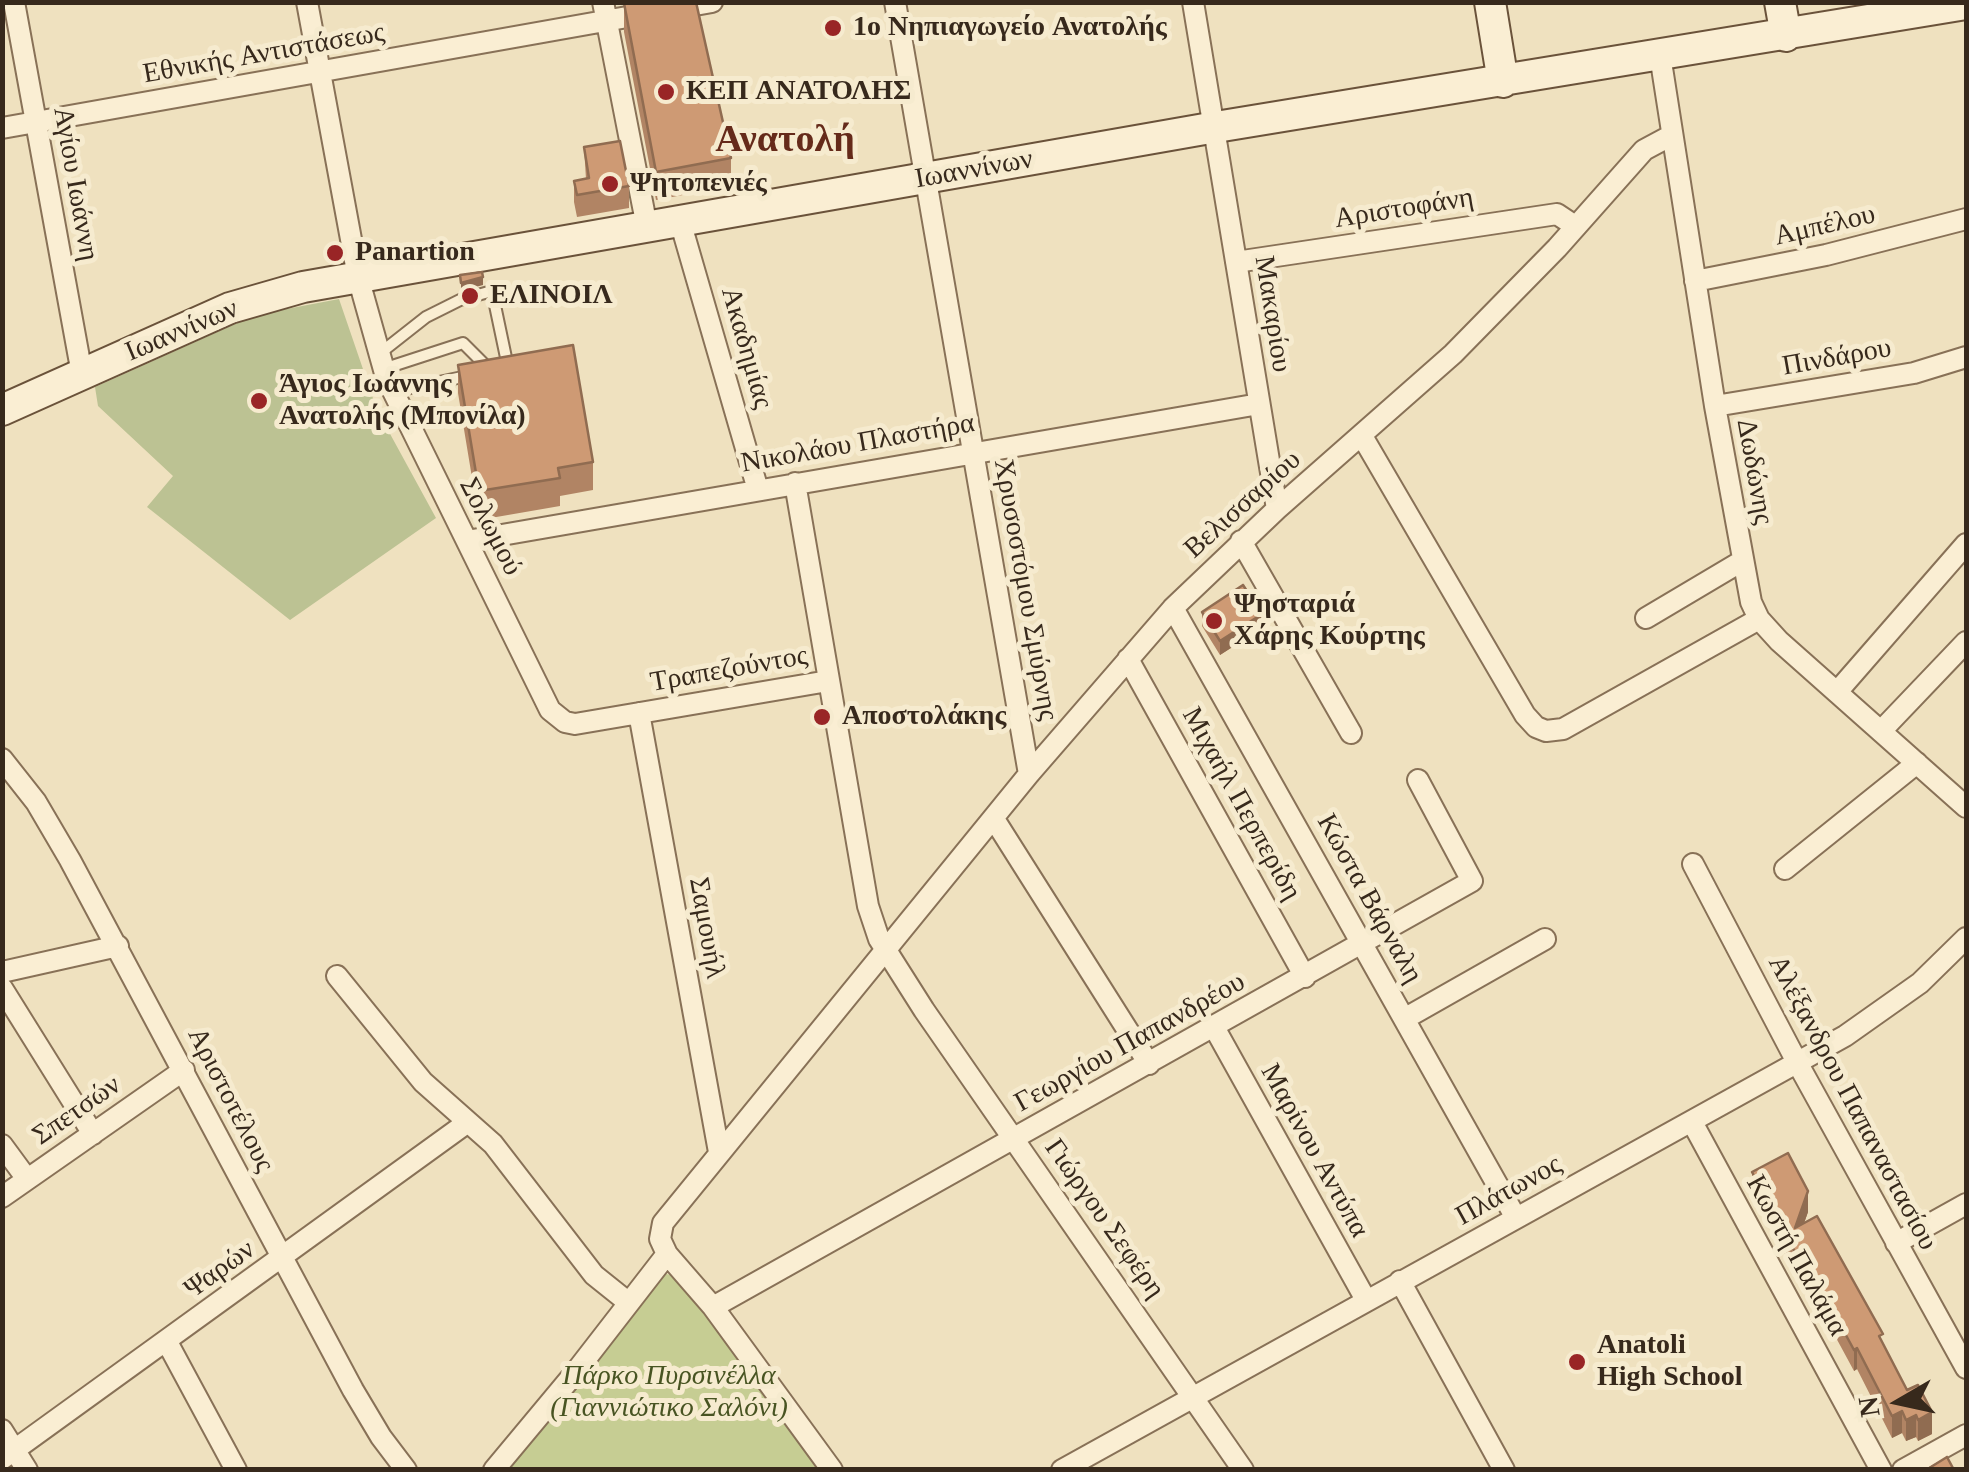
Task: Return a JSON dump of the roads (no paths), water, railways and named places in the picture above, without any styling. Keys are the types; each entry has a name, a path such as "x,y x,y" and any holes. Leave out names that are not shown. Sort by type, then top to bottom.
{"main road":[{"path":"1490,2 1504,82"},
{"path":"1780,2 1786,36"},
{"name":"Ιωαννίνων","path":"2,410 230,308 304,287 1216,127 1966,4"}],"street":[{"name":"Αγίου Ιωάννη","path":"14,2 82,374"},
{"name":"Σολωμού","path":"307,2 358,277 392,392 547,705 557,717 576,724 640,713"},
{"name":"Εθνικής Αντιστάσεως","path":"2,128 320,72 605,12 712,2"},
{"name":"Χρυσοστόμου Σμύρνης","path":"895,2 1029,774"},
{"name":"Μακαρίου","path":"1193,2 1277,508"},
{"path":"605,12 647,227"},
{"name":"Δωδώνης","path":"1660,56 1748,595 1759,618 1778,641 1966,807"},
{"name":"Βελισσαρίου","path":"667,1254 660,1239 662,1223 1128,658 1173,608 1277,508 1453,354 1644,150 1672,135"},
{"name":"Αριστοφάνη","path":"1236,262 1557,214 1575,226"},
{"name":"Αμπέλου","path":"1695,281 1856,248 1966,219"},
{"name":"Ακαδημίας","path":"680,221 758,490"},
{"name":"Πινδάρου","path":"1715,406 1914,373 1966,357"},
{"name":"Νικολάου Πλαστήρα","path":"467,541 1259,404"},
{"path":"1362,436 1536,727 1546,731 1562,729 1759,618"},
{"name":"Γιώργου Σεφέρη","path":"795,484 868,906 886,951 1243,1470"},
{"path":"1241,542 1351,734"},
{"path":"1838,692 1966,544"},
{"path":"1646,618 1742,562"},
{"name":"Κώστα Βάρναλη","path":"1173,608 1516,1218"},
{"path":"1882,730 1966,642"},
{"name":"Μιχαήλ Περπερίδη","path":"1128,658 1306,977"},
{"name":"Τραπεζούντος","path":"640,713 828,681"},
{"name":"Σαμουήλ","path":"640,713 719,1152"},
{"path":"1785,870 1917,763"},
{"name":"Αριστοτέλους","path":"7,770 51,826 366,1414 406,1470"},
{"name":"Γεωργίου Παπανδρέου","path":"713,1307 1472,881 1418,780"},
{"path":"994,819 1148,1064"},
{"name":"Αλέξανδρου Παπαναστασίου","path":"1693,864 1966,1368"},
{"name":"Πλάτωνος","path":"1062,1470 1798,1064 1881,1013 1920,983 1966,938"},
{"path":"1404,1020 1545,939"},
{"path":"2,972 118,946"},
{"path":"337,976 423,1082 493,1144 600,1281 629,1304"},
{"path":"2,988 93,1134"},
{"name":"Μαρίνου Αντύπα","path":"1214,1028 1366,1300"},
{"name":"Σπετσών","path":"2,1197 184,1070"},
{"name":"Ψαρών","path":"9,1455 468,1122"},
{"name":"Κωστή Παλάμα","path":"1692,1122 1881,1470"},
{"path":"2,1145 28,1179"},
{"path":"1896,1243 1966,1204"},
{"path":"494,1470 667,1254 713,1307 832,1470"},
{"path":"1400,1281 1504,1470"},
{"path":"167,1342 236,1470"},
{"path":"2,1430 9,1455 28,1470"},
{"path":"1904,1470 1966,1435"}],"lane":[{"path":"381,362 426,317 460,300 492,291 508,367 392,392"},
{"path":"381,362 463,343 490,371"}],"place":[{"name":"1ο Νηπιαγωγείο Ανατολής","path":"833,28"},
{"name":"ΚΕΠ ΑΝΑΤΟΛΗΣ","path":"666,92"},
{"name":"Ψητοπενιές","path":"610,184"},
{"name":"Panartion","path":"335,253"},
{"name":"ΕΛΙΝΟΙΛ","path":"470,296"},
{"name":"Άγιος Ιωάννης Ανατολής (Μπονίλα)","path":"259,401"},
{"name":"Ψησταριά Χάρης Κούρτης","path":"1214,621"},
{"name":"Αποστολάκης","path":"822,717"},
{"name":"Anatoli High School","path":"1577,1362"}],"district":[{"name":"Ανατολή","path":"785,141"}],"park label":[{"name":"Πάρκο Πυρσινέλλα (Γιαννιώτικο Σαλόνι)","path":"669,1393"}]}
